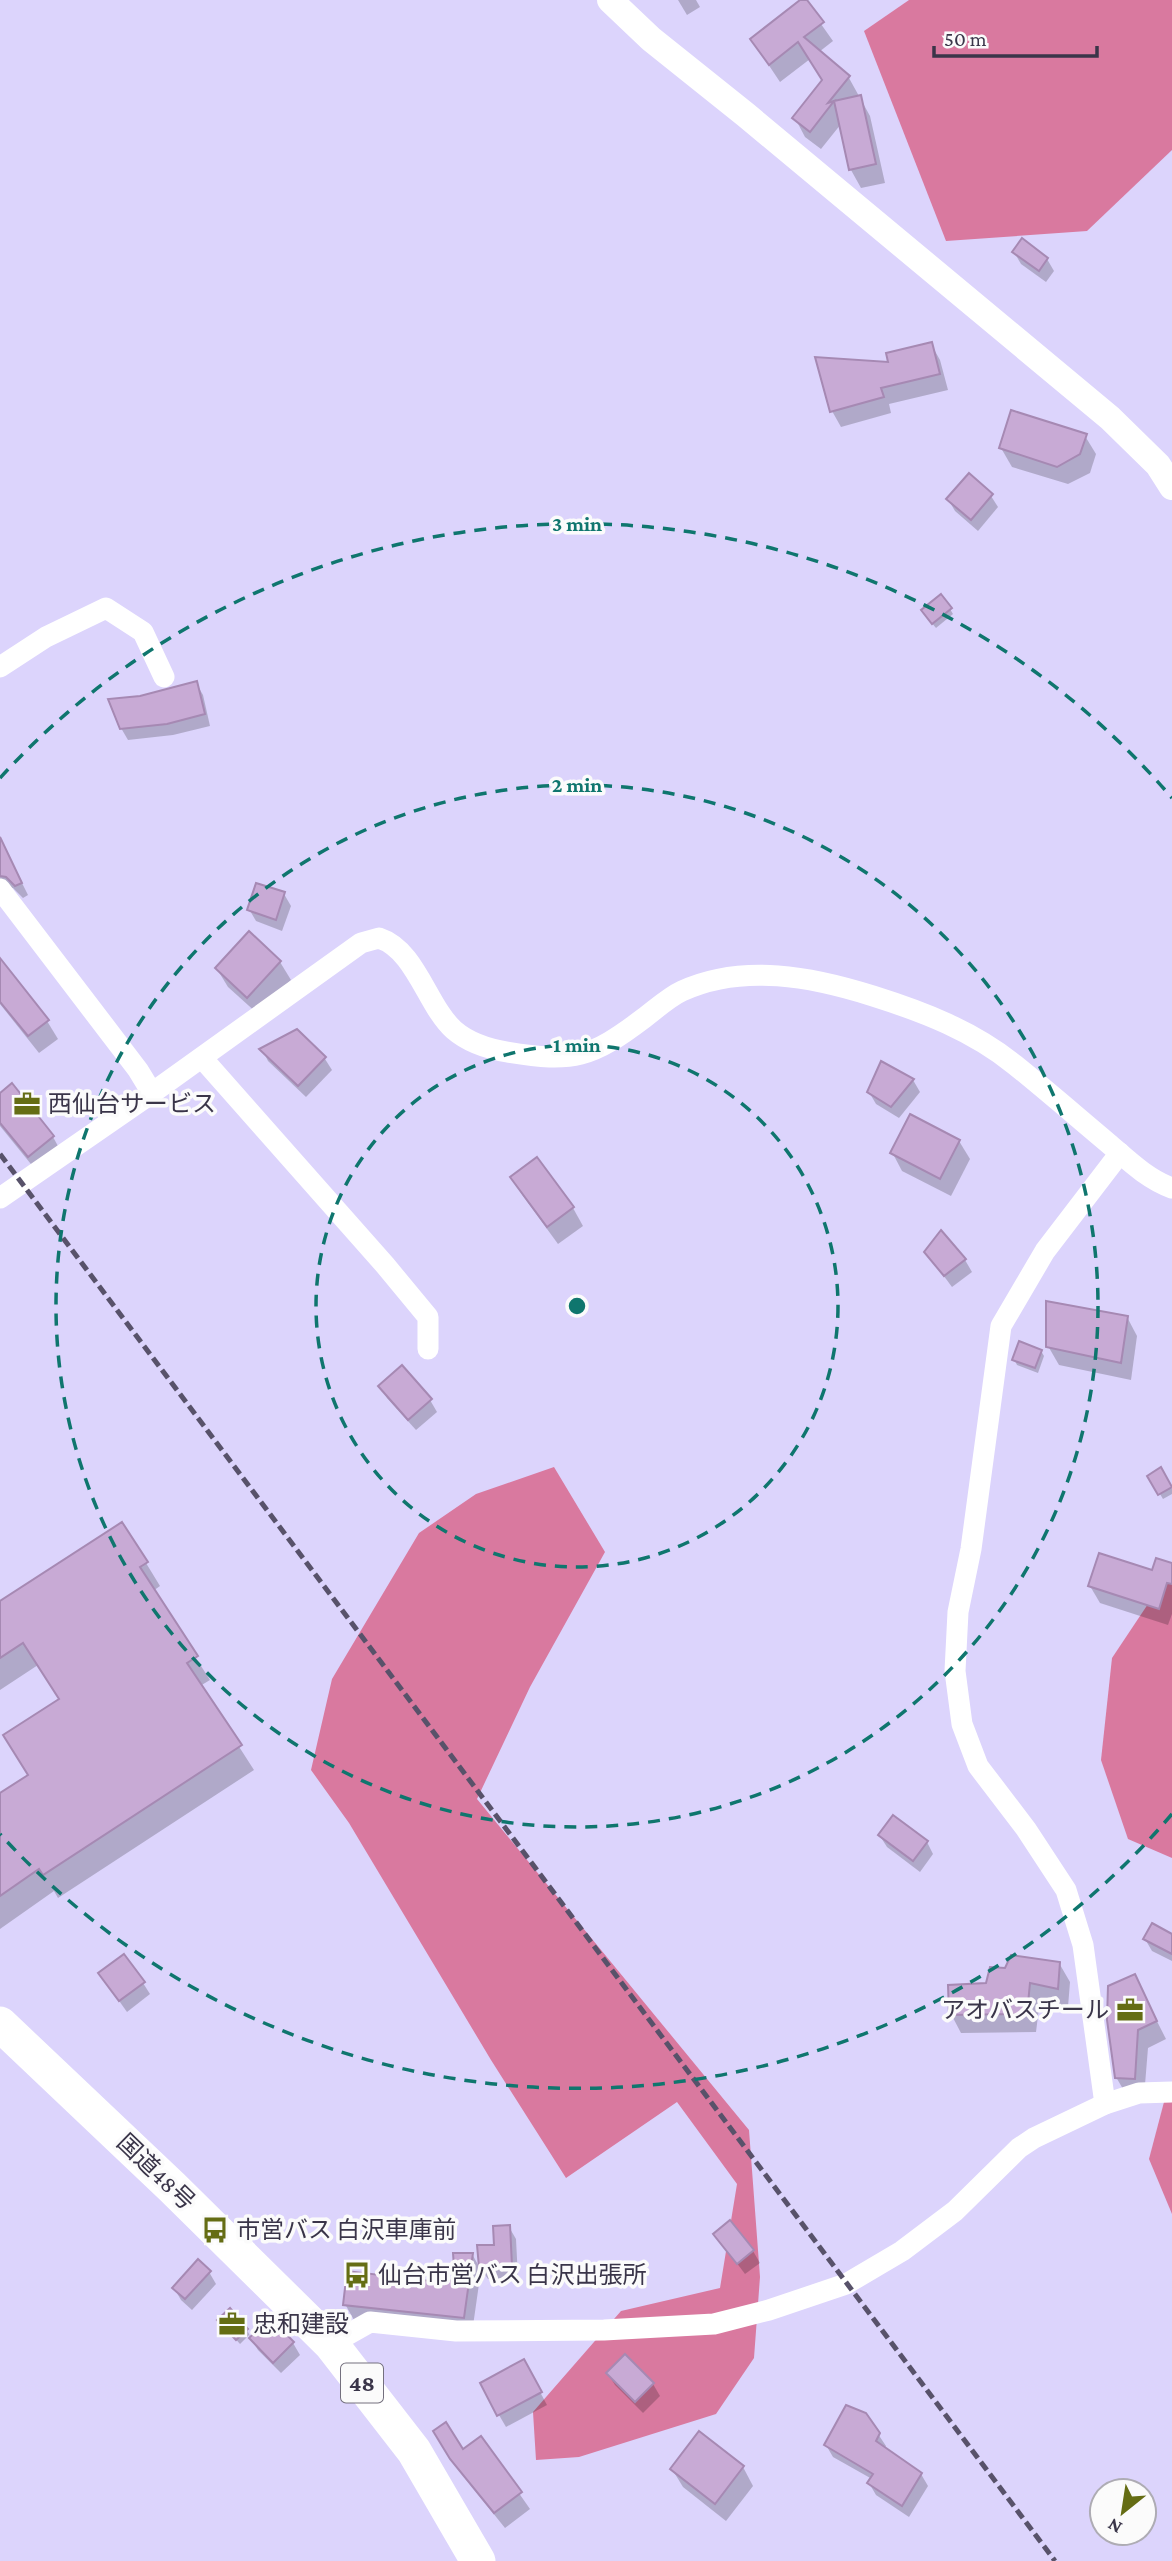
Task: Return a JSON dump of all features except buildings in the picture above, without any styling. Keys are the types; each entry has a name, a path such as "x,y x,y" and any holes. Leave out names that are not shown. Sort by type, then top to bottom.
{"highway":[{"name":"国道48号","path":"0,2024 172,2187 331,2344 414,2451 478,2561"}],"street":[{"path":"610,0 651,39 1110,418 1158,465 1172,487"},
{"path":"0,667 46,636 106,608 143,632 164,677"},
{"path":"0,889 138,1070 152,1093"},
{"path":"0,1198 202,1058 361,943 379,938 392,944 404,956 454,1030 473,1043 489,1048 541,1056 575,1057 587,1054 609,1044 679,992 709,982 753,974 784,976 872,996 954,1026 1012,1063 1142,1172 1172,1188"},
{"path":"202,1058 428,1317 428,1349"},
{"path":"1105,2104 1083,1945 1066,1890 1026,1829 978,1766 962,1724 955,1671 958,1612 971,1549 1001,1326 1045,1251 1120,1153"},
{"path":"331,2344 370,2322 456,2331 604,2330 714,2324 769,2310 846,2284 902,2251 955,2211 1019,2148 1105,2104 1139,2093 1172,2092"}],"shaded area":[{"path":"909,0 1172,0 1172,150 1087,231 946,241 864,31"},
{"path":"554,1467 605,1552 530,1687 477,1799 749,2130 760,2277 754,2358 716,2414 579,2457 536,2460 533,2412 621,2311 720,2288 737,2184 677,2102 566,2178 491,2060 349,1823 311,1770 332,1679 419,1533 476,1494"},
{"path":"1172,1574 1172,1858 1128,1839 1101,1760 1112,1658 1166,1577"},
{"path":"1169,2083 1172,2083 1172,2214 1149,2159"}],"railway":[{"path":"0,1154 1055,2561"}],"place":[{"name":"西仙台サービス","path":"27,1104"},
{"name":"アオバスチール","path":"1130,2010"},
{"name":"市営バス 白沢車庫前","path":"215,2230"},
{"name":"仙台市営バス 白沢出張所","path":"357,2275"},
{"name":"忠和建設","path":"232,2324"}]}
